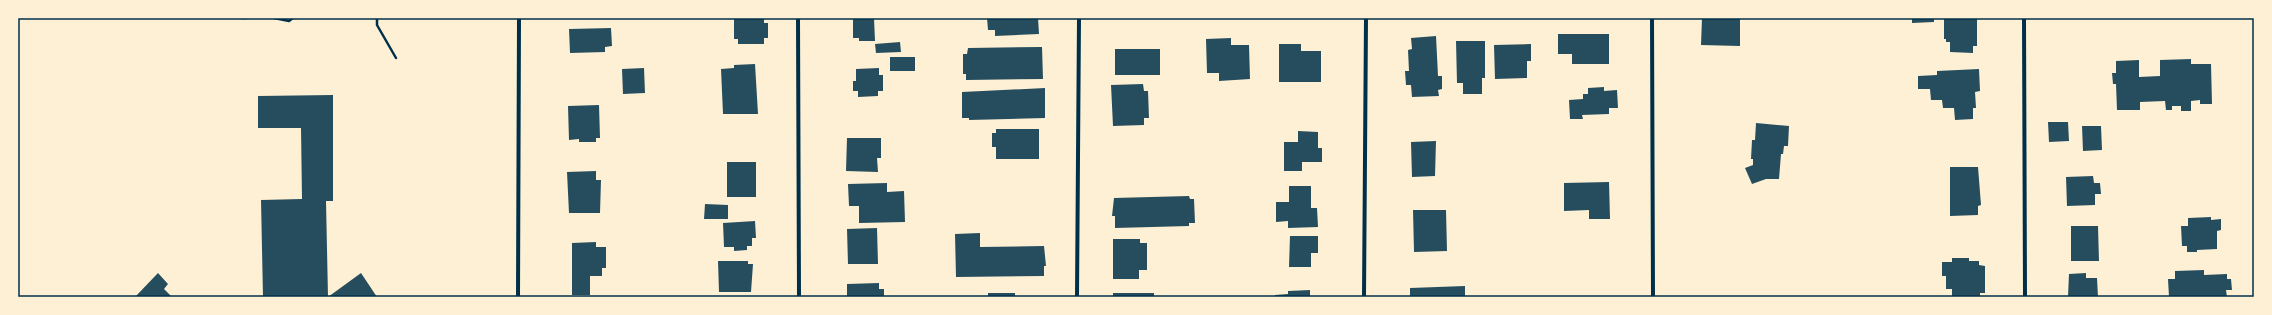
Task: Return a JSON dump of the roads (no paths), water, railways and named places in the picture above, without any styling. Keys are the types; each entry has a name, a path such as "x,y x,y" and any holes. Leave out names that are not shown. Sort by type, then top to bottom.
{"street":[{"path":"518,297 519,18"},
{"path":"798,18 799,297"},
{"path":"1077,297 1079,18"},
{"path":"1364,297 1366,18"},
{"path":"1652,18 1653,297"},
{"path":"2024,18 2025,297"}]}
